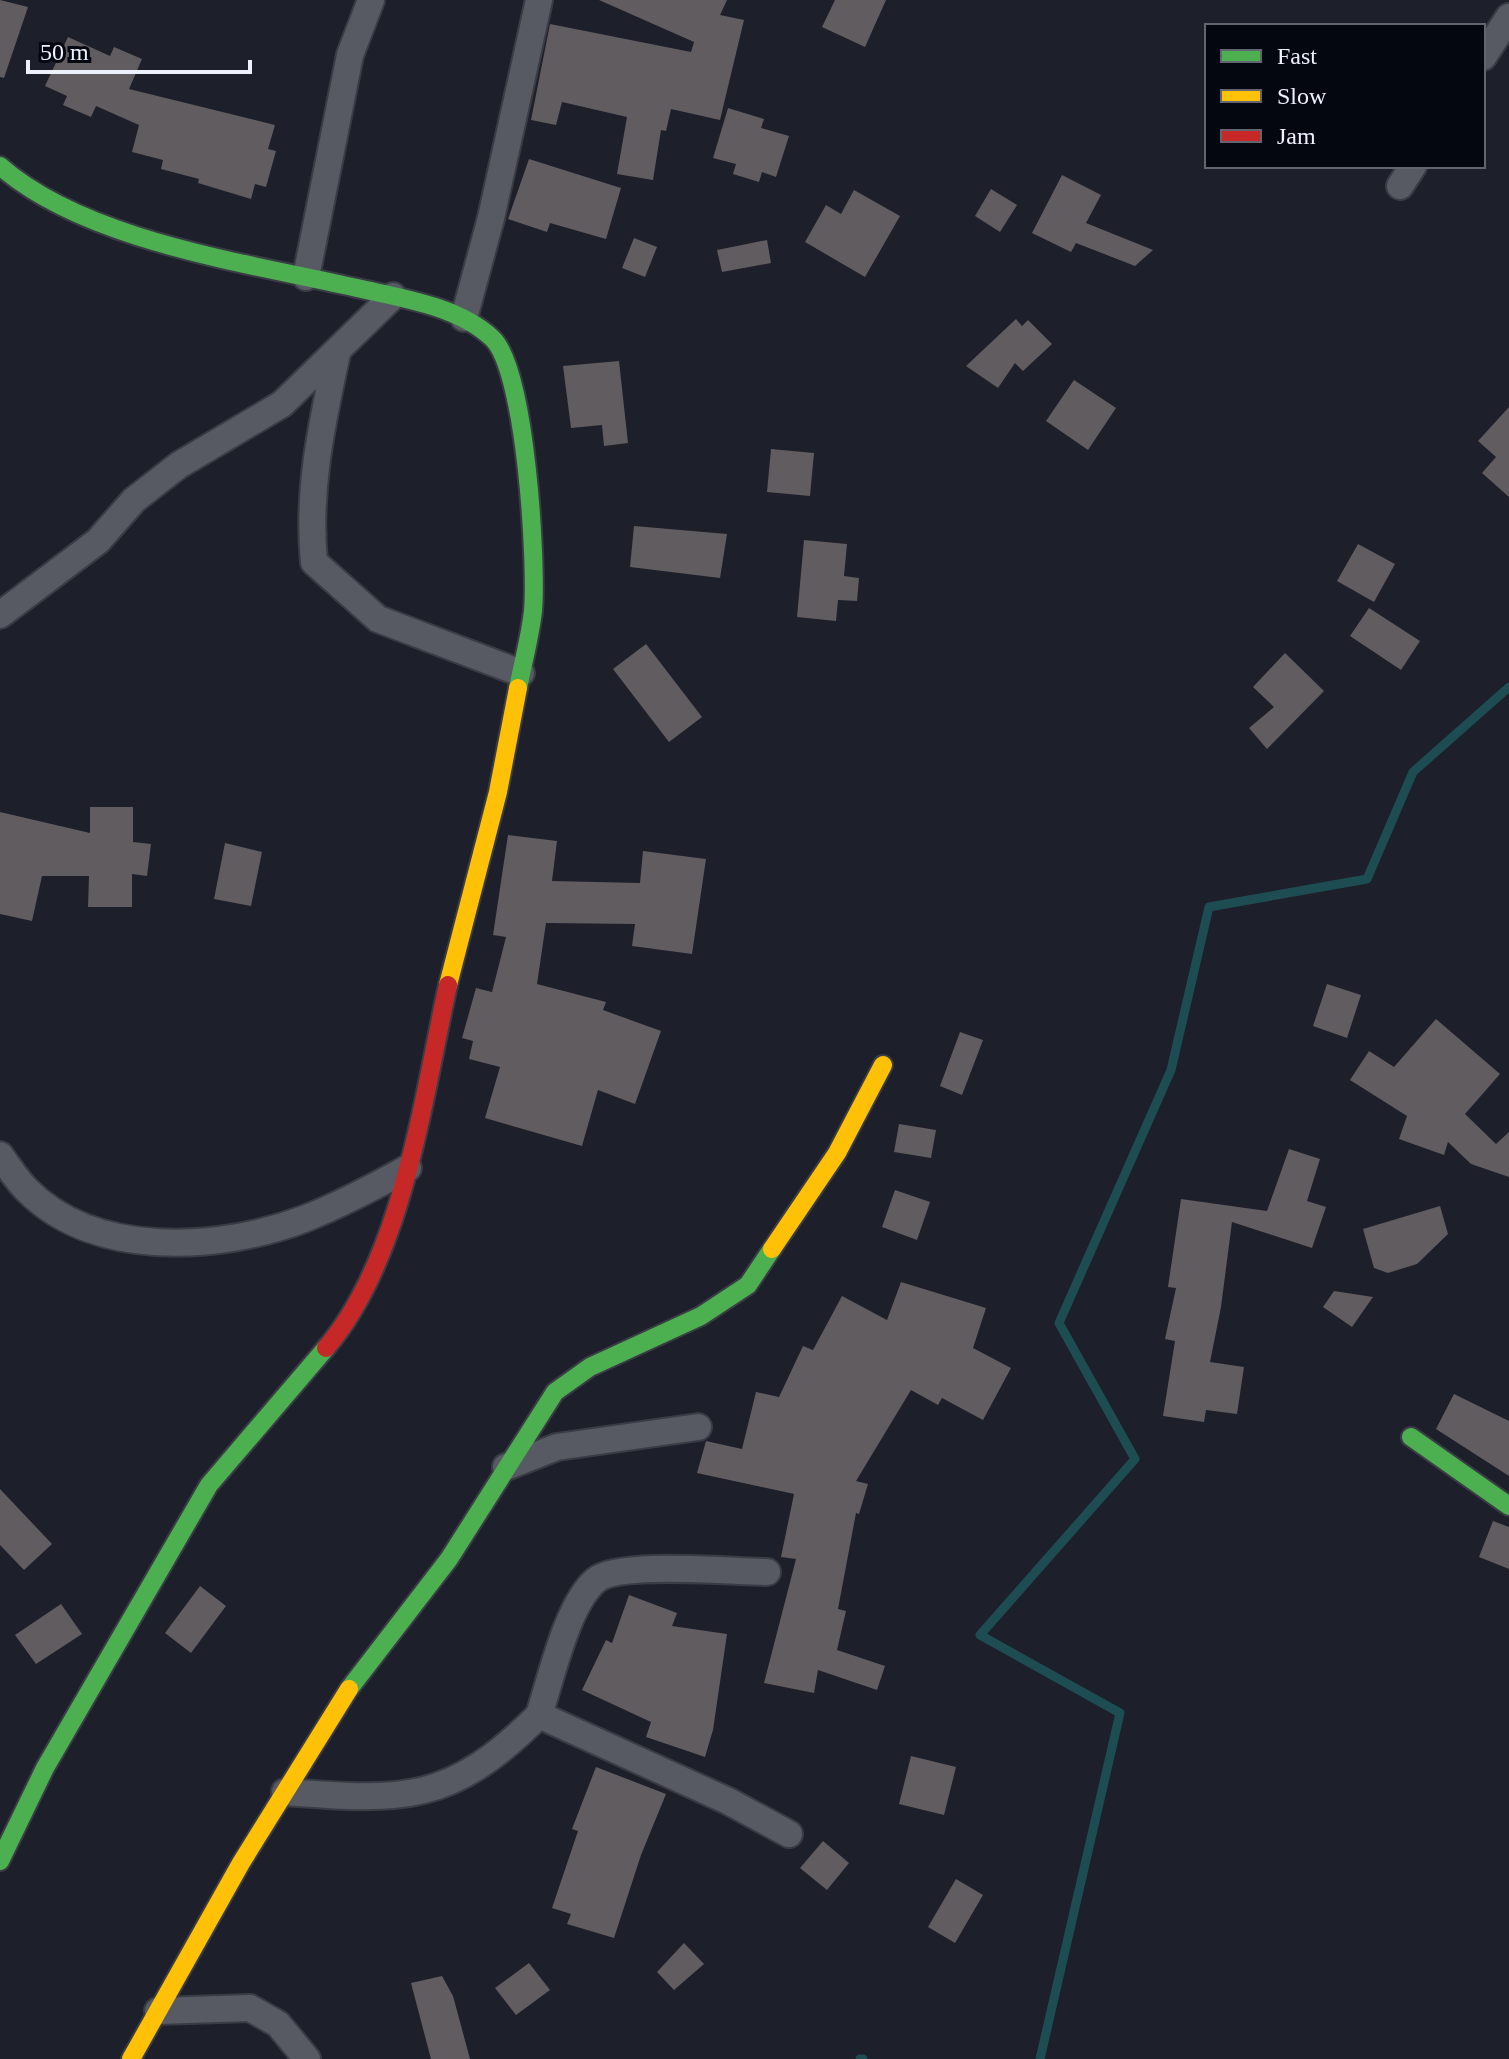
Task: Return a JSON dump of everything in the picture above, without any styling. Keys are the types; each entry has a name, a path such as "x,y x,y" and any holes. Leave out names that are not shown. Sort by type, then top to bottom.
{"street":[{"path":"306,277 350,55 371,0"},
{"path":"464,318 491,218 539,0"},
{"path":"1485,54 1509,17"},
{"path":"0,166 25,188 72,214 197,252 393,296 464,318 495,340 515,394 527,452 533,610 498,792 452,966 408,1168 380,1258 335,1338 209,1485 45,1768 0,1861"},
{"path":"0,615 98,541 134,500 179,465 282,404 393,296"},
{"path":"337,353 317,445 310,518 314,562 378,619 521,673"},
{"path":"131,2059 285,1792 361,1670 449,1559 555,1392 590,1367 701,1316 748,1285 837,1153 883,1065"},
{"path":"0,1155 27,1190 81,1227 141,1241 230,1240 301,1220 353,1198 408,1168"},
{"path":"506,1467 557,1447 698,1427"},
{"path":"1411,1437 1509,1506"},
{"path":"285,1792 369,1798 405,1796 436,1789 504,1750 539,1715 577,1605 597,1579 625,1570 767,1572"},
{"path":"539,1715 728,1801 789,1834"},
{"path":"158,2011 250,2008 278,2024 307,2059"}],"building":[{"path":"0,0 28,7 4,78 0,77"},
{"path":"599,0 727,0 720,15 744,20 720,120 671,109 666,131 661,130 653,180 617,174 627,117 562,102 556,125 531,120 550,24 691,52 694,42"},
{"path":"835,0 886,0 865,47 822,27"},
{"path":"68,37 110,56 114,47 142,59 129,89 275,125 268,149 276,151 266,187 255,184 251,199 198,183 199,179 161,169 163,160 132,152 139,125 96,106 91,117 63,105 67,96 45,86"},
{"path":"728,108 764,119 761,128 789,136 776,177 762,172 759,182 733,174 736,164 713,158"},
{"path":"529,159 621,188 606,239 550,223 547,232 508,219"},
{"path":"1062,175 1101,195 1086,223 1153,250 1135,266 1076,243 1071,252 1032,233"},
{"path":"991,189 1017,205 1000,232 975,216"},
{"path":"854,190 900,216 865,277 805,242 826,205 841,214"},
{"path":"634,238 657,247 645,277 622,268"},
{"path":"767,240 771,263 722,272 717,250"},
{"path":"1016,319 1022,326 1028,320 1052,344 1023,371 1015,363 998,388 966,366"},
{"path":"619,361 628,443 604,446 602,425 571,428 563,366"},
{"path":"1074,380 1116,408 1088,450 1046,421"},
{"path":"1509,407 1509,497 1482,473 1496,457 1478,441"},
{"path":"771,449 814,453 810,496 767,492"},
{"path":"634,526 727,534 720,578 630,567"},
{"path":"804,540 847,544 844,576 859,578 857,601 838,600 836,621 797,617"},
{"path":"1358,544 1395,564 1374,602 1337,581"},
{"path":"1369,608 1420,641 1401,670 1350,636"},
{"path":"646,644 702,717 669,742 613,669"},
{"path":"1285,653 1324,691 1267,749 1249,728 1274,707 1253,687"},
{"path":"90,807 133,807 133,842 151,844 147,876 132,874 132,907 88,907 89,876 42,876 32,921 0,914 0,812 90,833"},
{"path":"508,835 557,841 552,881 640,883 643,851 706,859 692,954 632,946 635,924 546,923 537,984 606,1002 603,1010 661,1031 635,1104 598,1090 582,1146 485,1118 500,1067 469,1059 473,1041 462,1038 476,988 492,992 506,937 493,935"},
{"path":"225,843 262,852 251,906 214,899"},
{"path":"1327,984 1361,995 1347,1038 1313,1026"},
{"path":"1436,1019 1500,1074 1465,1114 1496,1144 1509,1132 1509,1177 1471,1164 1448,1142 1444,1155 1399,1139 1407,1116 1350,1080 1369,1051 1394,1067"},
{"path":"960,1032 983,1040 962,1095 940,1086"},
{"path":"899,1124 936,1130 931,1158 894,1152"},
{"path":"1289,1149 1320,1159 1307,1201 1326,1207 1312,1248 1232,1222 1210,1362 1244,1367 1237,1414 1206,1410 1204,1422 1163,1416 1175,1341 1165,1339 1176,1288 1168,1287 1181,1199 1267,1211"},
{"path":"895,1190 930,1202 917,1240 882,1227"},
{"path":"1440,1206 1448,1234 1417,1264 1388,1273 1374,1268 1363,1229"},
{"path":"901,1282 986,1308 973,1348 1011,1368 983,1420 942,1398 938,1405 911,1390 856,1481 868,1484 859,1514 856,1513 838,1609 846,1611 837,1650 885,1666 877,1690 818,1670 814,1693 764,1683 796,1559 781,1557 794,1494 697,1473 706,1441 742,1449 756,1392 779,1397 803,1346 813,1350 842,1296 887,1320"},
{"path":"1334,1291 1373,1297 1352,1327 1323,1307"},
{"path":"1454,1394 1509,1421 1509,1476 1436,1429"},
{"path":"0,1489 52,1544 24,1570 0,1545"},
{"path":"1493,1521 1509,1527 1509,1569 1479,1557"},
{"path":"200,1586 226,1606 191,1653 165,1633"},
{"path":"629,1595 677,1613 672,1626 727,1634 713,1730 705,1757 646,1737 651,1722 582,1690 606,1640 612,1643"},
{"path":"61,1604 82,1634 36,1664 15,1635"},
{"path":"911,1756 956,1767 944,1815 899,1804"},
{"path":"596,1767 666,1794 641,1855 614,1938 567,1924 571,1914 552,1908 578,1831 572,1829"},
{"path":"823,1841 849,1863 827,1890 800,1868"},
{"path":"956,1879 983,1895 955,1943 928,1927"},
{"path":"684,1943 704,1964 674,1990 657,1972"},
{"path":"529,1963 550,1990 516,2015 495,1988"},
{"path":"442,1976 453,1996 470,2059 431,2059 411,1983"}],"waterway":[{"path":"1040,2059 1120,1713 980,1635 1135,1459 1059,1323 1171,1070 1209,907 1367,879 1413,772 1509,687"}],"traffic: fast":[{"path":"0,166 35,192 122,231 219,258 428,305 463,318 492,338 504,357 513,387 521,425 531,512 533,611 518,688"},
{"path":"349,1689 449,1559 555,1392 590,1367 701,1316 748,1285 772,1249"},
{"path":"0,1861 45,1768 209,1485 326,1348"},
{"path":"1411,1437 1509,1506"}],"traffic: slow":[{"path":"448,985 498,792 518,688"},
{"path":"772,1249 837,1153 883,1065"},
{"path":"131,2059 241,1863 349,1689"}],"traffic: jam":[{"path":"326,1348 352,1311 374,1269 392,1223 419,1126 448,985"}]}
